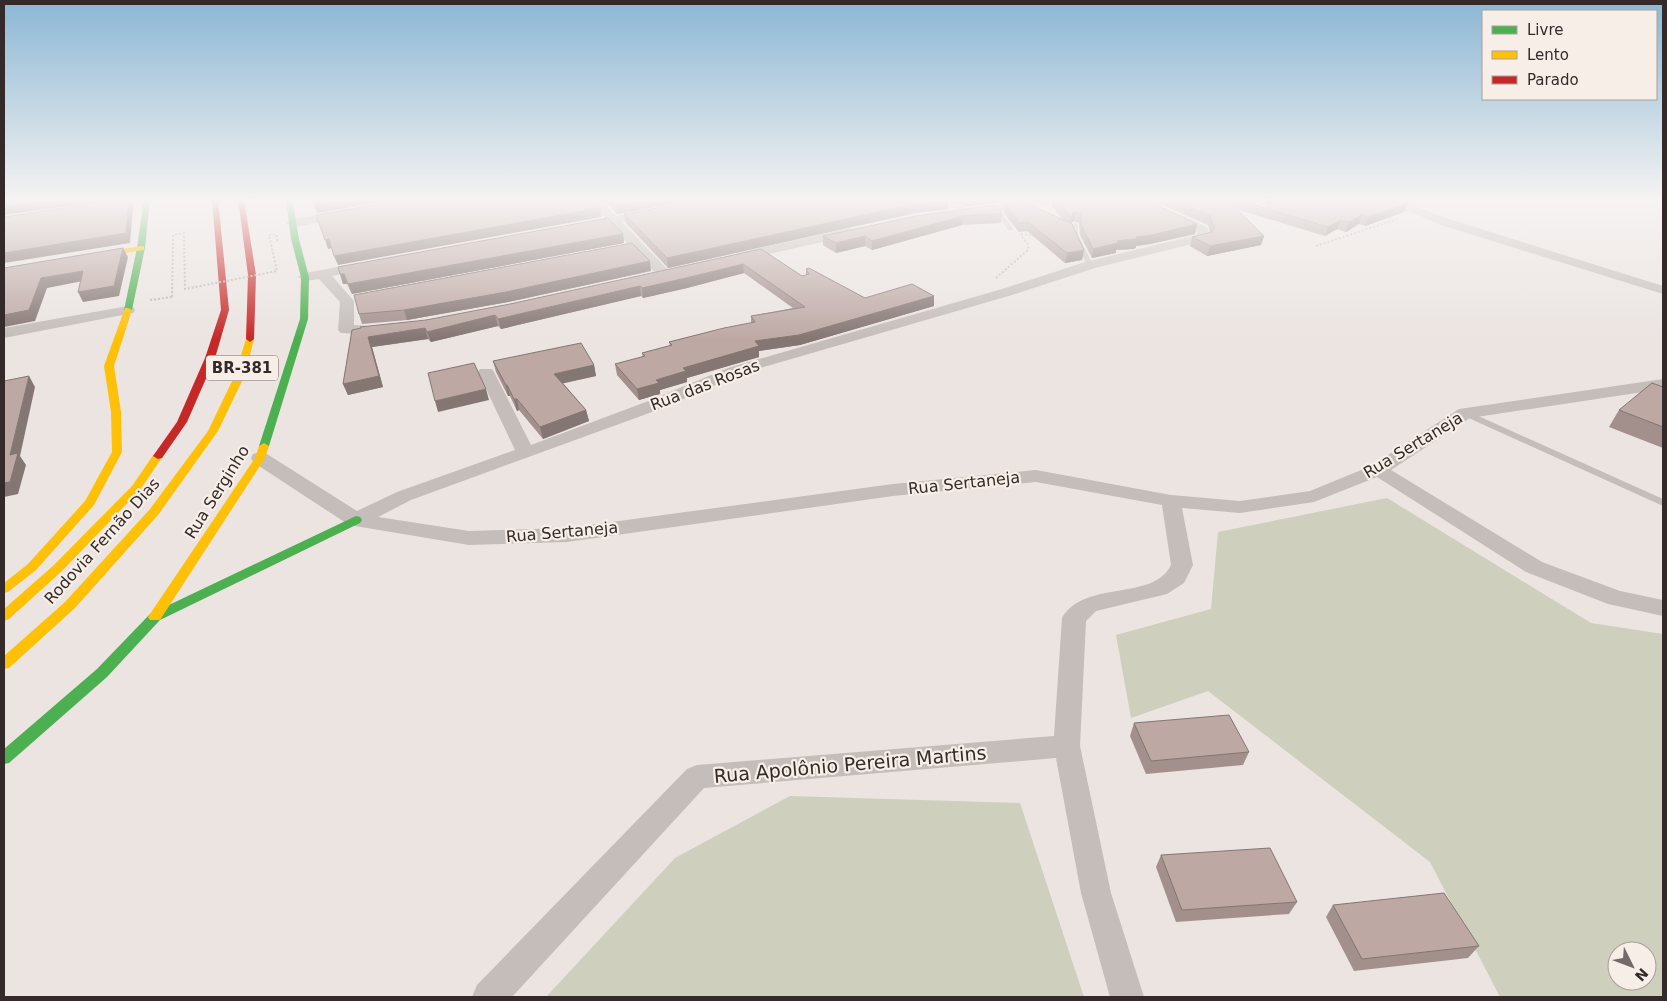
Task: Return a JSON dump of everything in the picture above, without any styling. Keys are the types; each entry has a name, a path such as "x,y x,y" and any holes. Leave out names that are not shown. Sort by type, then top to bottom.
{"main road":[{"name":"Rodovia Fernão Dias","path":"4,616 58,568 136,488 182,422 210,358 225,310 219,246"},
{"name":"Rodovia Fernão Dias","path":"4,664 70,605 147,520 213,431 240,375 252,334 252,275 248,246"},
{"name":"Rua Serginho","path":"156,617 260,458 304,319 305,277 297,246"},
{"path":"4,589 32,567 90,503 117,452 116,412 109,366 128,310 141,248 72,260"},
{"path":"4,758 102,673 156,617 356,520"}],"street":[{"path":"618,250 637,246 668,272 644,278"},
{"path":"721,260 764,254 798,246"},
{"name":"Rua das Rosas","path":"356,520 404,496 526,454 657,404 734,371 1090,265 1169,246"},
{"path":"1521,246 1663,290"},
{"path":"305,277 380,263"},
{"path":"322,274 352,300 346,330 369,331 394,328"},
{"path":"4,333 128,310"},
{"path":"486,372 526,454"},
{"name":"Rua Sertaneja","path":"260,458 356,520 469,538 567,534 893,490 1036,476 1170,501 1240,507 1314,496 1378,470 1465,412 1663,384"},
{"path":"1378,470 1476,529 1534,567 1616,598 1663,608"},
{"path":"1127,997 1096,893 1067,746 1074,618 1089,605 1159,589 1176,578 1182,565 1170,501"},
{"name":"Rua Apolônio Pereira Martins","path":"489,997 697,777 1067,746"}],"lane":[{"path":"1080,246 1090,265"},
{"path":"1465,412 1663,503"}],"path":[{"path":"172,246 172,297"},
{"path":"184,246 185,289 278,272 272,246"},
{"path":"1001,293 988,287 1028,250 1028,246"}],"green space":[{"path":"1387,498 1591,623 1663,634 1663,997 1500,997 1430,862 1208,691 1131,718 1116,635 1211,609 1218,532"},
{"path":"790,796 1020,803 1084,997 546,997 675,858"}],"building":[{"path":"4,246 48,246 4,253"},
{"path":"331,246 391,246 334,256"},
{"path":"455,246 559,246 348,284 344,274 340,274 338,267"},
{"path":"617,246 635,246 650,261 506,292 404,310 359,314 354,295"},
{"path":"655,246 723,246 667,258"},
{"path":"1058,246 1082,246 1084,250 1067,253"},
{"path":"1091,246 1107,246 1093,249"},
{"path":"123,248 114,286 78,292 83,271 41,278 29,310 4,315 4,268"},
{"path":"761,249 802,276 809,274 806,269 809,268 865,298 912,284 934,296 799,335 755,341 759,346 683,368 686,371 656,380 659,383 637,389 615,364 645,356 642,353 672,345 669,342 755,322 751,316 805,307 743,264 498,319 495,315 427,332 425,328 368,337 379,376 343,384 352,330 360,327 426,320 510,304"},
{"path":"581,343 594,365 554,374 586,410 540,427 517,399 514,399 493,361"},
{"path":"474,363 486,389 435,401 428,373"},
{"path":"29,376 10,455 18,453 10,482 4,483 4,381"},
{"path":"1652,383 1663,387 1663,427 1619,410"},
{"path":"1229,715 1249,752 1151,761 1134,723"},
{"path":"1270,848 1297,902 1182,910 1161,855"},
{"path":"1444,893 1479,946 1362,959 1333,905"}],"traffic: fast":[{"path":"128,310 141,246"},
{"path":"264,446 304,319 305,277 297,246"},
{"path":"4,758 102,673 155,617 356,520"}],"traffic: slow":[{"path":"88,257 141,248"},
{"path":"4,589 32,567 90,503 117,452 116,412 109,366 128,310"},
{"path":"4,664 70,605 154,512 213,431 240,375 250,339"},
{"path":"155,617 260,458 264,446"},
{"path":"4,616 58,568 136,488 158,456"}],"traffic: jam":[{"path":"158,456 182,422 210,358 225,310 219,246"},
{"path":"248,246 252,275 250,339"}]}
